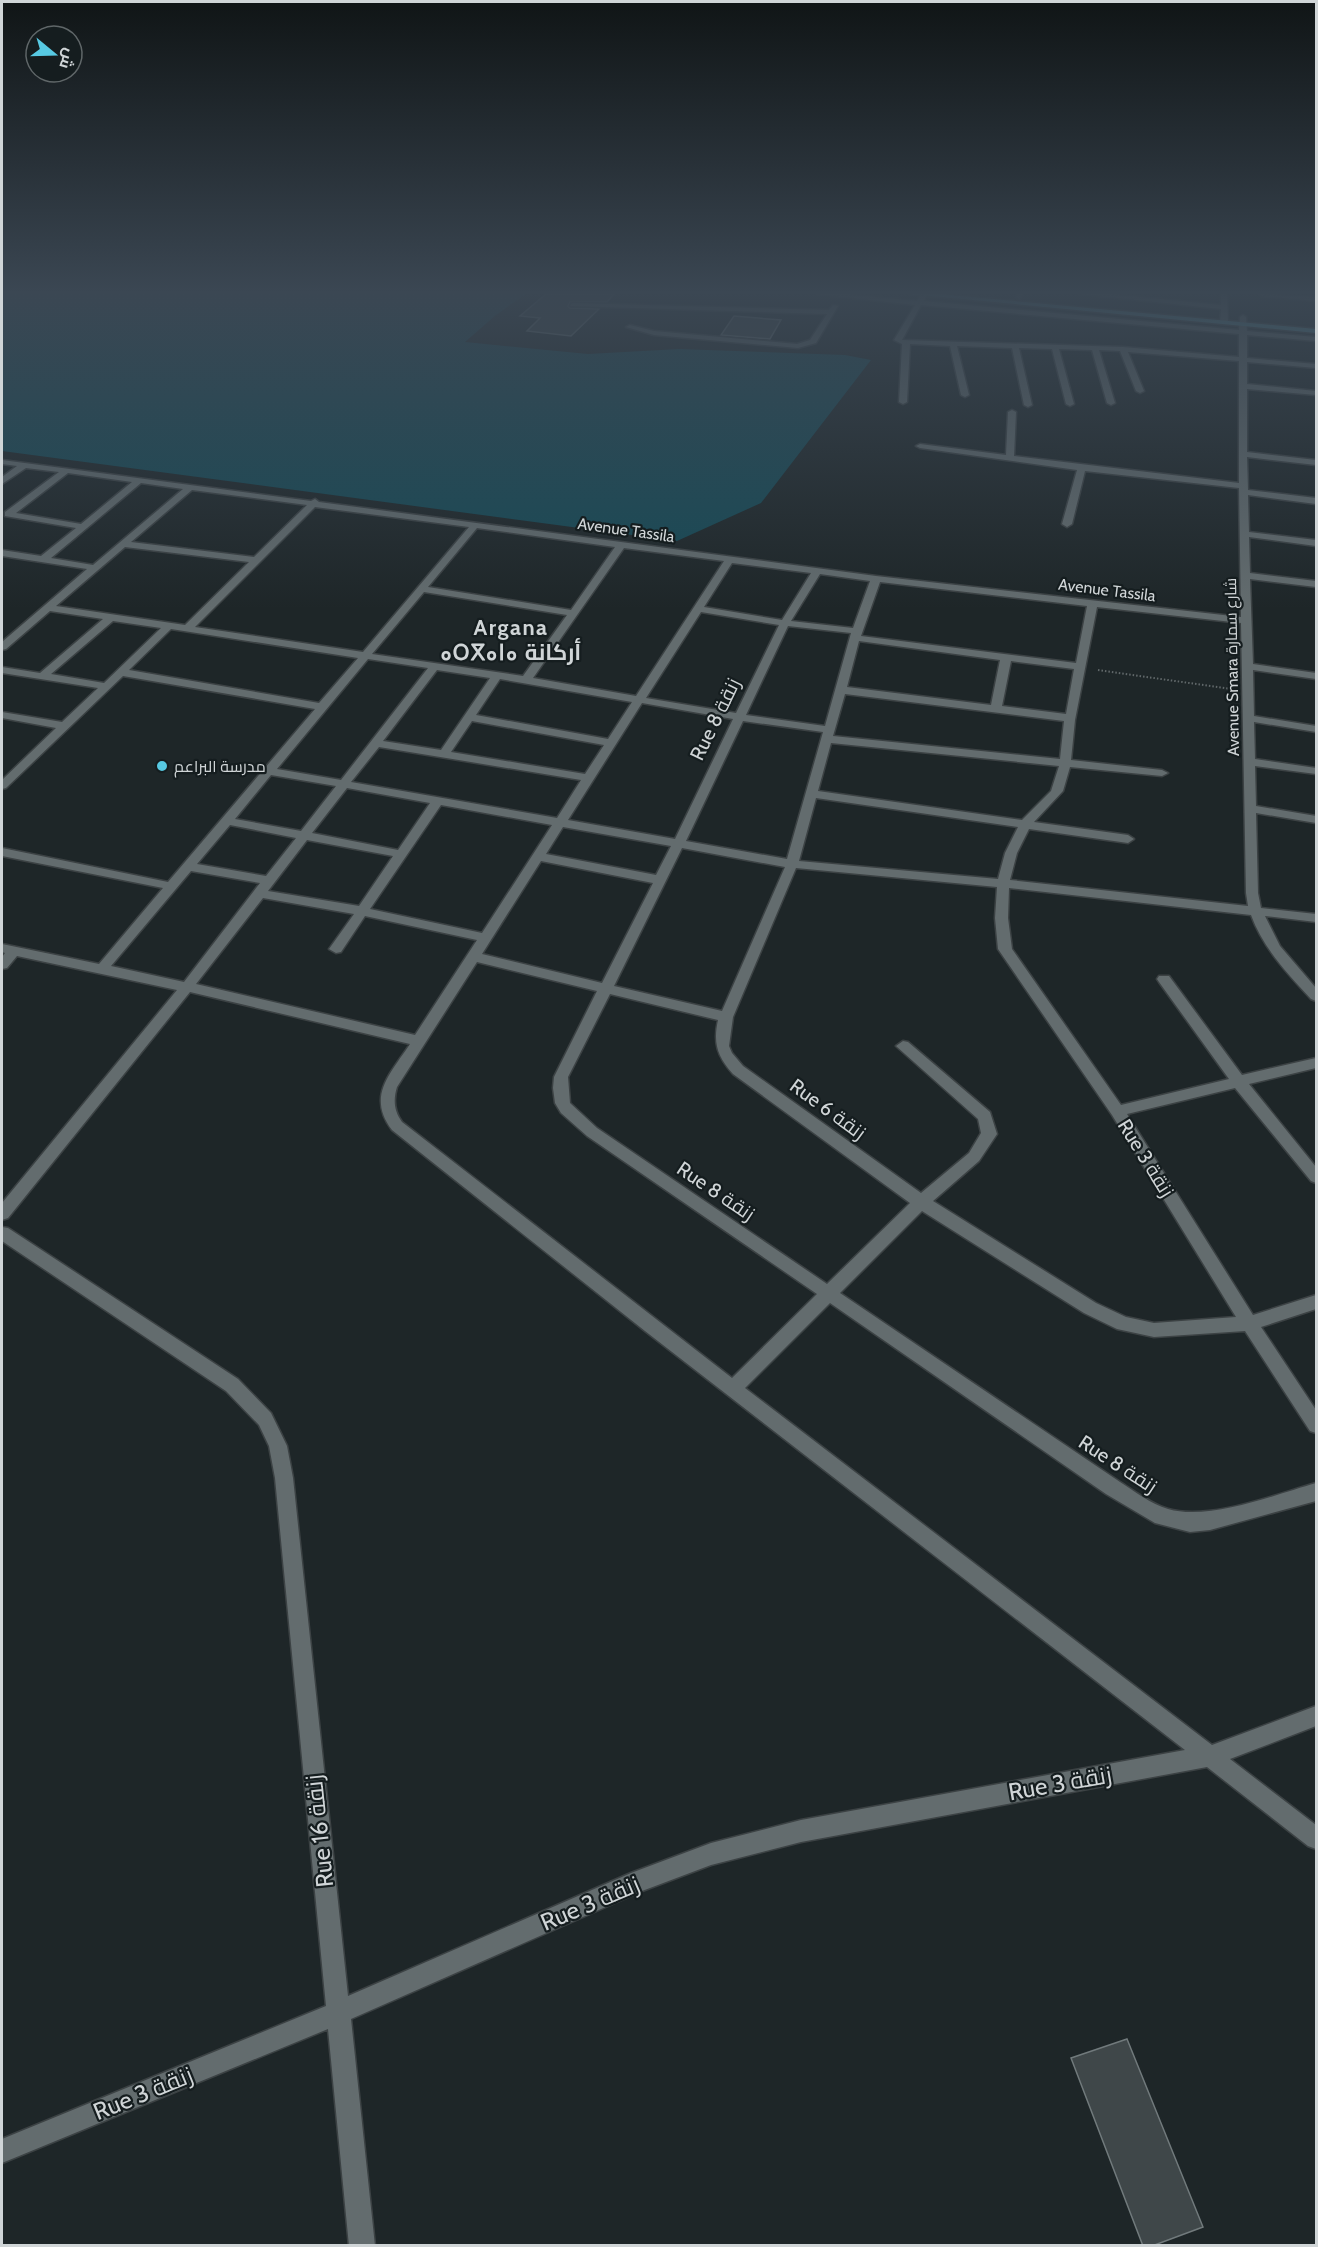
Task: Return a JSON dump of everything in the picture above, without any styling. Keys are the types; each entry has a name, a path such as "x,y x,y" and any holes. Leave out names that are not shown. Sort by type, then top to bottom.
{"street":[{"path":"1027,399 1028,405"},
{"path":"1069,399 1070,404"},
{"path":"1110,399 1111,403"},
{"name":"Avenue Smara شارع سمارة","path":"1243,399 1251,893 1254,910 1268,938 1317,996"},
{"path":"1010,459 1011,412"},
{"path":"920,446 1244,489 1317,501"},
{"path":"1243,454 1317,462"},
{"name":"Avenue Tassila","path":"2,462 315,502 876,579 1246,621"},
{"path":"2,481 24,465"},
{"path":"1067,524 1082,468"},
{"path":"67,470 8,514 83,527"},
{"path":"44,559 140,480"},
{"path":"2,647 191,486"},
{"path":"188,628 315,502"},
{"path":"101,970 476,524"},
{"path":"1245,534 1317,543"},
{"path":"124,543 256,560"},
{"path":"526,680 622,544"},
{"path":"2,553 96,568"},
{"path":"730,559 419,1041 387,1094 387,1111 397,1126 1317,1838"},
{"name":"Rue 8 زنقة","path":"817,571 785,624 679,843 561,1077 558,1095 567,1112 592,1132 1113,1488 1162,1517 1190,1523 1210,1521 1317,1492"},
{"path":"1245,575 1317,585"},
{"name":"Rue 6 زنقة","path":"876,579 857,634 792,864 726,1017 720,1043 725,1056 738,1070 921,1202 1090,1308 1123,1324 1154,1330 1249,1323 1317,1302"},
{"path":"421,590 572,613"},
{"path":"1026,824 1050,802 1061,782 1093,603"},
{"path":"49,608 526,680 829,734 1162,773"},
{"path":"698,609 1080,667"},
{"path":"43,676 111,617"},
{"path":"2,786 169,626"},
{"path":"996,709 1006,657"},
{"path":"2,1214 187,987 435,666"},
{"path":"1247,666 1317,676"},
{"path":"2,670 105,686"},
{"path":"120,672 323,707"},
{"path":"443,754 497,676"},
{"path":"841,690 1071,718"},
{"path":"2,716 63,726"},
{"path":"468,717 612,743"},
{"path":"1248,718 1317,729"},
{"path":"377,743 589,778"},
{"path":"1249,762 1317,771"},
{"path":"270,771 792,864 1317,918"},
{"path":"813,794 1128,839"},
{"path":"336,949 438,800"},
{"path":"1251,809 1317,819"},
{"path":"228,821 400,854"},
{"name":"Rue 3 زنقة","path":"1026,824 1013,850 1004,884 1000,927 1005,949 1117,1111 1249,1323 1317,1425"},
{"path":"2,852 170,886"},
{"path":"539,857 660,880"},
{"path":"188,866 269,881"},
{"path":"259,893 362,911 487,938"},
{"path":"2,965 8,950 187,987 419,1041"},
{"path":"474,957 726,1017"},
{"path":"1298,975 1317,976"},
{"path":"1164,979 1239,1082 1317,1177"},
{"path":"734,1388 921,1202 974,1157 989,1134 985,1116 903,1046"},
{"path":"1117,1111 1317,1063"},
{"name":"Rue 16 زنقة","path":"2,1233 232,1385 265,1419 278,1446 284,1478 362,2246"},
{"name":"Rue 3 زنقة","path":"2,2151 338,2013 639,1881 711,1854 801,1831 1210,1756 1317,1716"}],"path":[{"path":"1080,667 1248,691"}],"shaded area":[{"path":"2,399 841,399 761,503 677,541 2,451"}],"building":[{"path":"1127,2039 1203,2227 1152,2246 1143,2246 1071,2058"}],"place":[{"name":"مدرسة البراعم","path":"162,766"}],"district":[{"name":"Argana ⴰⵔⴳⴰⵏⴰ أركانة","path":"511,640"}]}
